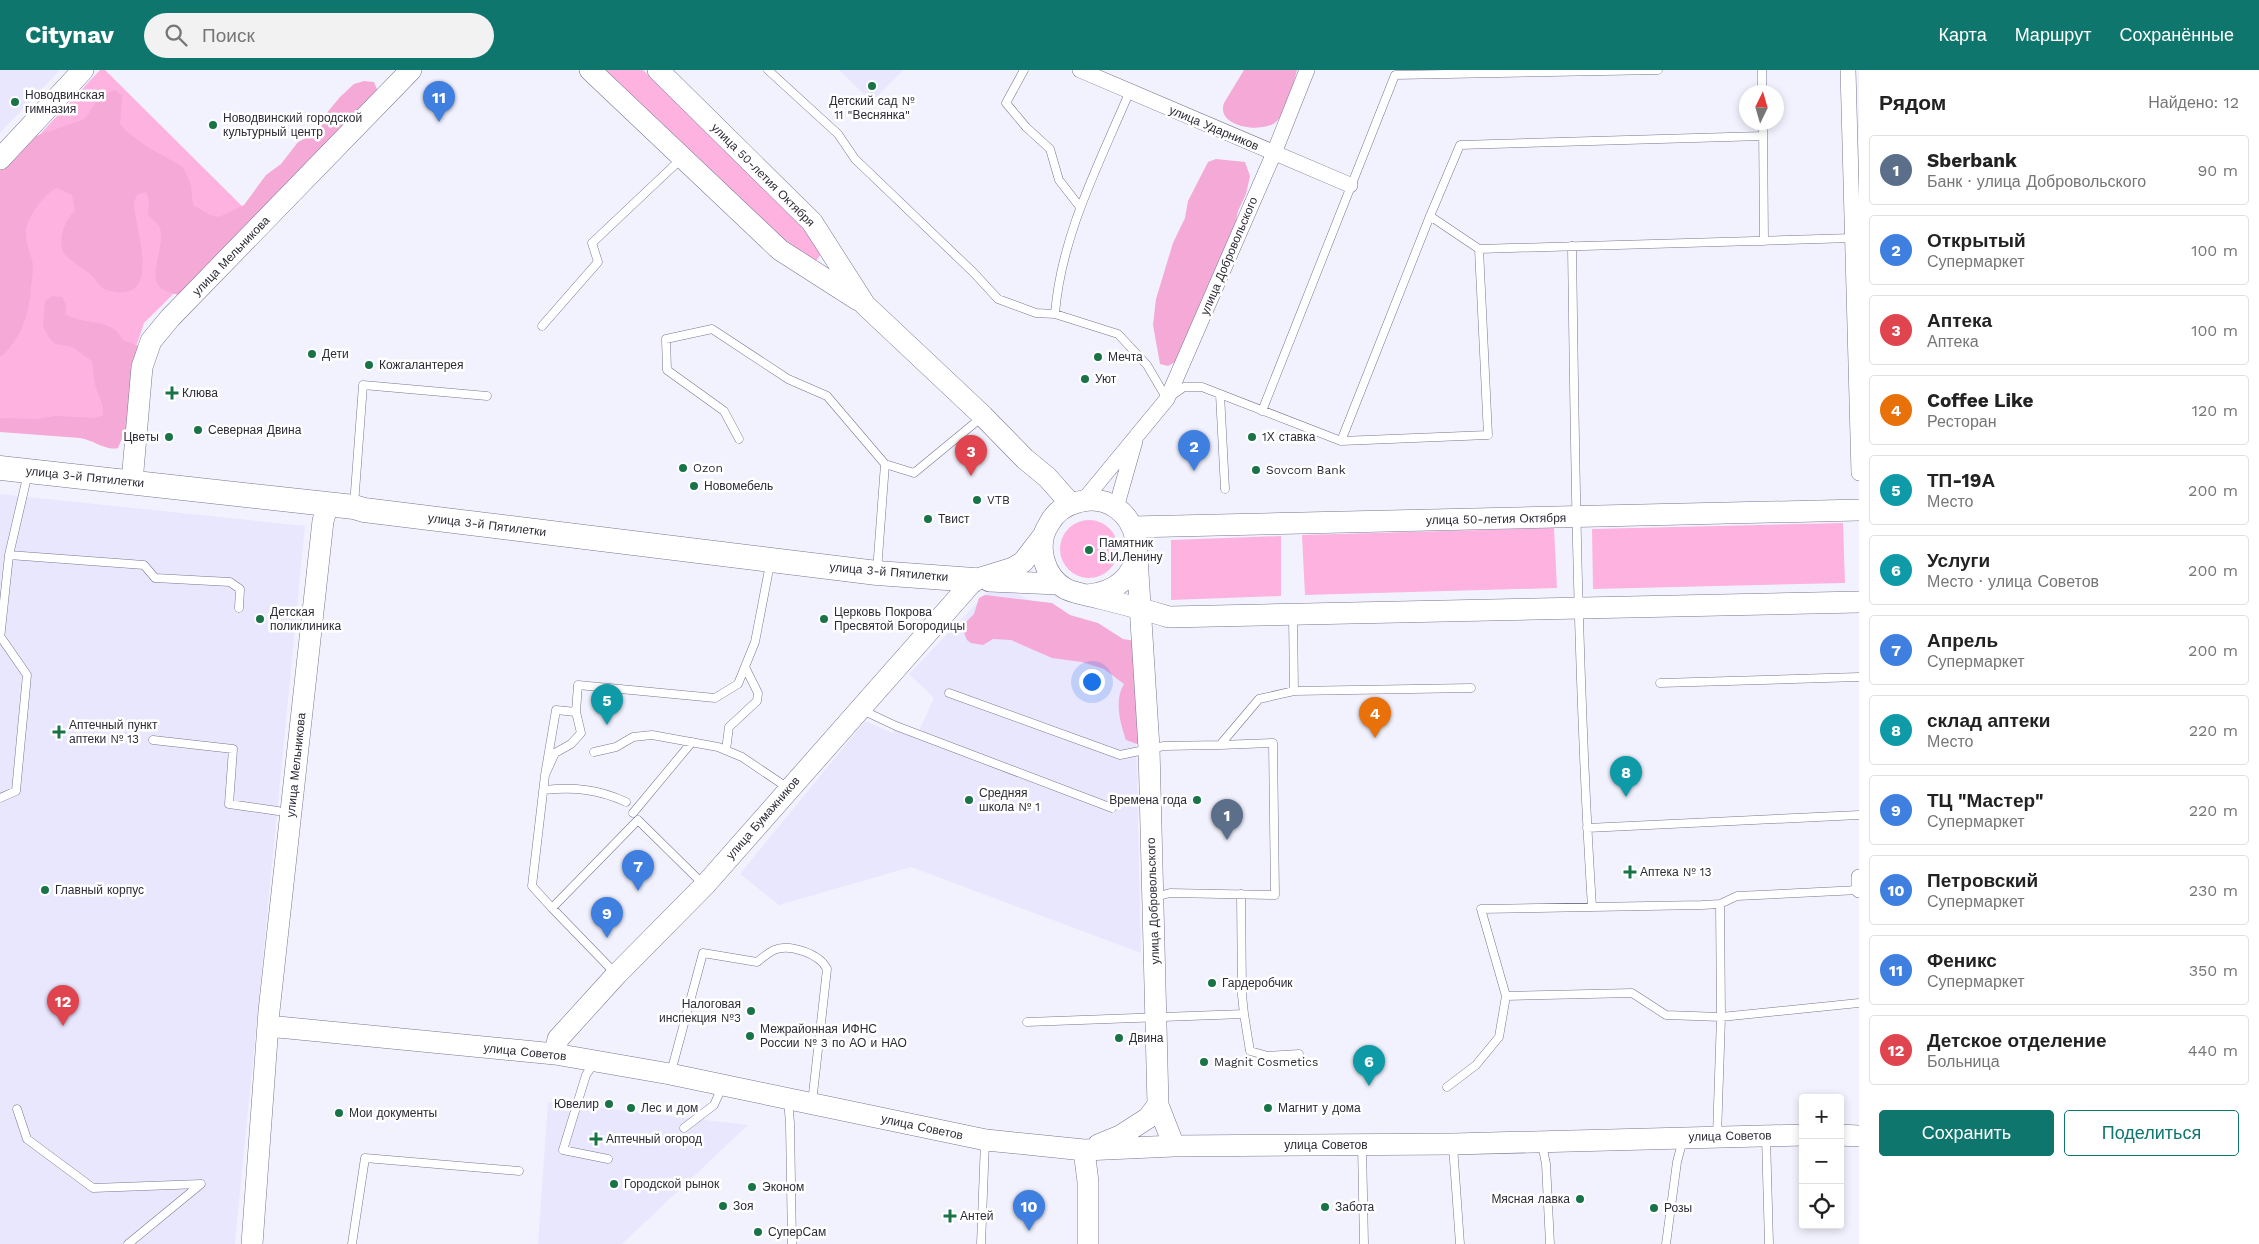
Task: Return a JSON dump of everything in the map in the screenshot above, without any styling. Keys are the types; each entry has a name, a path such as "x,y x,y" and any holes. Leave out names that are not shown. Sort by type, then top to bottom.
{"main road":[{"name":"улица 3-й Пятилетки","path":"0,468 354,507 364,510 877,573 974,580"}],"street":[{"path":"0,159 83,70"},
{"name":"улица Мельникова","path":"132,482 142,367 151,341 170,318 410,70"},
{"path":"590,70 780,250 865,304"},
{"name":"улица 50-летия Октября","path":"658,70 812,222 865,304 983,416 1025,459"},
{"name":"улица Ударников","path":"1080,70 1350,185"},
{"name":"улица Добровольского","path":"1077,502 1167,399 1274,153 1307,70"},
{"path":"1848,70 1856,212 1853,238 1859,472"},
{"path":"1116,508 1136,434"},
{"path":"1025,459 1077,502"},
{"path":"1025,459 1041,483 1053,517"},
{"path":"974,580 1013,568 1022,562 1043,536 1053,517 1077,502 1099,501 1116,508 1126,517 1136,538 1136,556 1133,567 1122,582 1102,594 1087,595"},
{"name":"улица Мельникова","path":"268,1026 323,521 328,504"},
{"name":"улица 50-летия Октября","path":"1132,527 1859,510"},
{"path":"1043,536 1042,550 1044,563 1058,584"},
{"name":"улица Добровольского","path":"1136,556 1141,609 1148,748 1158,1105"},
{"path":"974,580 1058,584 1076,593 1169,617 1859,602"},
{"name":"улица Бумажников","path":"555,1054 558,1039 617,974 704,886 974,580"},
{"path":"1859,877 1859,890"},
{"path":"252,1244 268,1026"},
{"name":"улица Советов","path":"268,1026 555,1054 670,1074 986,1140 1084,1150 1174,1146 1362,1146 1799,1135"},
{"path":"1158,1105 1174,1146"},
{"path":"1088,1244 1088,1182 1084,1150 1120,1136 1148,1118 1158,1105"},
{"path":"1844,1136 1859,1136"}],"lane":[{"path":"768,70 838,134 855,159 974,273 998,299 1036,313 1055,314 1118,334 1147,365 1167,399 1184,387 1202,387 1341,441 1488,435 1479,249"},
{"path":"1024,70 1006,103 1026,127 1050,149 1060,180 1080,207"},
{"path":"1262,411 1396,72 1658,70"},
{"path":"1762,70 1762,85"},
{"path":"1055,314 1058,286 1080,207 1129,92"},
{"path":"1763,130 1764,241"},
{"path":"1341,441 1460,145 1763,136"},
{"path":"542,326 598,262 592,243 683,158"},
{"path":"1430,216 1479,249 1853,238"},
{"path":"1572,246 1575,517 1587,828 1592,908"},
{"path":"739,439 724,411 668,370 666,339 712,329 788,379 827,396 885,464 914,473 983,416"},
{"path":"354,507 363,385 488,396"},
{"path":"1220,394 1225,489"},
{"path":"877,573 885,464"},
{"path":"0,798 16,791 27,675 0,637 9,555 29,471"},
{"path":"9,555 144,565 155,578 230,582 240,589 239,608"},
{"path":"546,775 555,752 571,744 581,732 576,712 578,686 715,698 738,684 755,642 771,560"},
{"path":"1293,614 1294,691"},
{"path":"726,750 728,726 757,701 758,694 745,667"},
{"path":"1660,683 1859,677"},
{"path":"1220,745 1259,699 1294,691 1471,688"},
{"path":"948,693 1120,754 1164,746 1273,743 1275,895 1170,893 1153,898"},
{"path":"860,709 896,726 1112,808"},
{"path":"576,712 556,710 532,886 617,974"},
{"path":"594,752 616,748 633,736 652,735 692,742 718,747 742,757 789,789"},
{"path":"153,740 233,748 229,804 278,811"},
{"path":"633,813 692,742"},
{"path":"544,790 565,788 592,790 626,802"},
{"path":"1587,828 1859,815"},
{"path":"552,908 638,820 704,886"},
{"path":"1446,1087 1476,1065 1499,1037 1506,996 1481,909 1720,904 1736,896 1859,890"},
{"path":"1242,894 1242,995 1250,1051 1268,1056 1299,1054"},
{"path":"1717,1138 1721,1017 1720,904"},
{"path":"670,1074 703,952 757,962 775,949 797,950 816,955 824,962 827,969 812,1105"},
{"path":"1506,996 1632,993 1666,1015 1721,1017 1859,1003"},
{"path":"1026,1022 1157,1019 1175,1015 1244,1014"},
{"path":"596,1061 586,1075 564,1150 608,1159"},
{"path":"684,1128 714,1105 723,1086"},
{"path":"788,1099 792,1244"},
{"path":"17,1109 27,1140 93,1188 201,1184 128,1244"},
{"path":"1766,1135 1769,1244"},
{"path":"1666,1244 1677,1162 1683,1137"},
{"path":"981,1244 986,1140"},
{"path":"1542,1141 1546,1164 1550,1244"},
{"path":"1453,1144 1460,1244"},
{"path":"1362,1146 1364,1244"},
{"path":"352,1244 365,1158 519,1171"}],"shaded area":[{"name":"Новодвинская гимназия","path":"0,70 60,70 0,133"},
{"path":"100,70 105,70 252,216 144,323 131,362 123,438 0,426 0,177"},
{"path":"604,70 643,70 786,207 822,253 815,262 766,226"},
{"name":"Детский сад № 11 \"Веснянка\"","path":"839,70 903,70 872,102"},
{"path":"1244,70 1297,70 1284,111 1277,121 1271,125 1253,128 1243,126 1227,118 1223,111 1224,103"},
{"path":"364,81 374,82 378,92 179,295 162,289 156,279 155,272 161,233 159,226 148,215 149,199 146,192 138,194 134,204 143,261 142,275 137,286 127,292 110,291 103,288 90,274 65,254 61,242 64,227 75,211 72,195 57,188 53,190 38,206 27,225 27,245 33,266 28,307 15,341 2,356 0,355 0,168 33,137 85,119 99,98 114,90 122,95 120,124 126,131 149,148 183,167 191,185 193,205 210,215 219,217 244,205 266,175 281,164 298,142 306,138 340,97 354,84"},
{"path":"1216,159 1245,162 1250,176 1246,194 1238,211 1234,230 1175,362 1168,366 1160,364 1153,325 1156,299 1173,243 1185,218 1188,201 1208,162"},
{"path":"52,296 62,297 66,305 65,314 72,318 112,328 123,340 141,347 126,429 118,448 104,447 80,438 0,432 0,418 37,419 55,416 94,418 103,415 103,407 95,385 92,361 72,347 56,344 50,339 43,326 45,301"},
{"path":"0,494 305,526 235,1244 0,1244"},
{"path":"1089,520 1100,522 1113,533 1118,549 1116,560 1105,573 1089,578 1078,576 1065,565 1060,549 1062,538 1073,525"},
{"path":"1843,523 1845,583 1593,589 1592,529"},
{"path":"1554,528 1557,588 1305,595 1302,535"},
{"path":"1281,536 1281,596 1171,600 1171,540"},
{"name":"Средняя школа № 1","path":"995,584 1134,647 1141,953 911,867 779,905 740,874 865,721 893,733 898,722 919,731 934,698 909,674"},
{"path":"985,595 1052,603 1070,615 1098,623 1123,639 1136,641 1142,742 1137,744 1126,740 1120,719 1119,704 1119,697 1124,684 1104,669 1082,662 1052,658 1011,640 993,639 983,645 971,643 967,640 962,628 974,614 979,598"},
{"name":"Городской рынок","path":"548,1102 748,1125 622,1244 538,1244"}],"place":[{"name":"Детский сад № 11 \"Веснянка\"","path":"872,86"},
{"name":"Новодвинская гимназия","path":"15,102"},
{"name":"Феникс","path":"439,122"},
{"name":"Новодвинский городской культурный центр","path":"213,125"},
{"name":"Дети","path":"312,354"},
{"name":"Мечта","path":"1098,357"},
{"name":"Кожгалантерея","path":"369,365"},
{"name":"Уют","path":"1085,379"},
{"name":"Клюва","path":"172,393"},
{"name":"Северная Двина","path":"198,430"},
{"name":"Цветы","path":"169,437"},
{"name":"1Х ставка","path":"1252,437"},
{"name":"Ozon","path":"683,468"},
{"name":"Sovcom Bank","path":"1256,470"},
{"name":"Открытый","path":"1194,471"},
{"name":"Аптека","path":"971,476"},
{"name":"Новомебель","path":"694,486"},
{"name":"VTB","path":"977,500"},
{"name":"Твист","path":"928,519"},
{"name":"Памятник В.И.Ленину","path":"1089,550"},
{"name":"Детская поликлиника","path":"260,619"},
{"name":"Церковь Покрова Пресвятой Богородицы","path":"824,619"},
{"name":"ТП-19А","path":"607,725"},
{"name":"Аптечный пункт аптеки № 13","path":"59,732"},
{"name":"Coffee Like","path":"1375,738"},
{"name":"склад аптеки","path":"1626,797"},
{"name":"Средняя школа № 1","path":"969,800"},
{"name":"Времена года","path":"1197,800"},
{"name":"Sberbank","path":"1227,840"},
{"name":"Аптека № 13","path":"1630,872"},
{"name":"Главный корпус","path":"45,890"},
{"name":"Апрель","path":"638,891"},
{"name":"ТЦ \"Мастер\"","path":"607,938"},
{"name":"Гардеробчик","path":"1212,983"},
{"name":"Налоговая инспекция №3","path":"751,1011"},
{"name":"Детское отделение","path":"63,1026"},
{"name":"Межрайонная ИФНС России № 3 по АО и НАО","path":"750,1036"},
{"name":"Двина","path":"1119,1038"},
{"name":"Magnit Cosmetics","path":"1204,1062"},
{"name":"Услуги","path":"1369,1086"},
{"name":"Ювелир","path":"609,1104"},
{"name":"Лес и дом","path":"631,1108"},
{"name":"Магнит у дома","path":"1268,1108"},
{"name":"Мои документы","path":"339,1113"},
{"name":"Аптечный огород","path":"596,1139"},
{"name":"Городской рынок","path":"614,1184"},
{"name":"Эконом","path":"752,1187"},
{"name":"Мясная лавка","path":"1580,1199"},
{"name":"Зоя","path":"723,1206"},
{"name":"Забота","path":"1325,1207"},
{"name":"Розы","path":"1654,1208"},
{"name":"Антей","path":"950,1216"},
{"name":"Петровский","path":"1029,1231"},
{"name":"СуперСам","path":"758,1232"}]}
